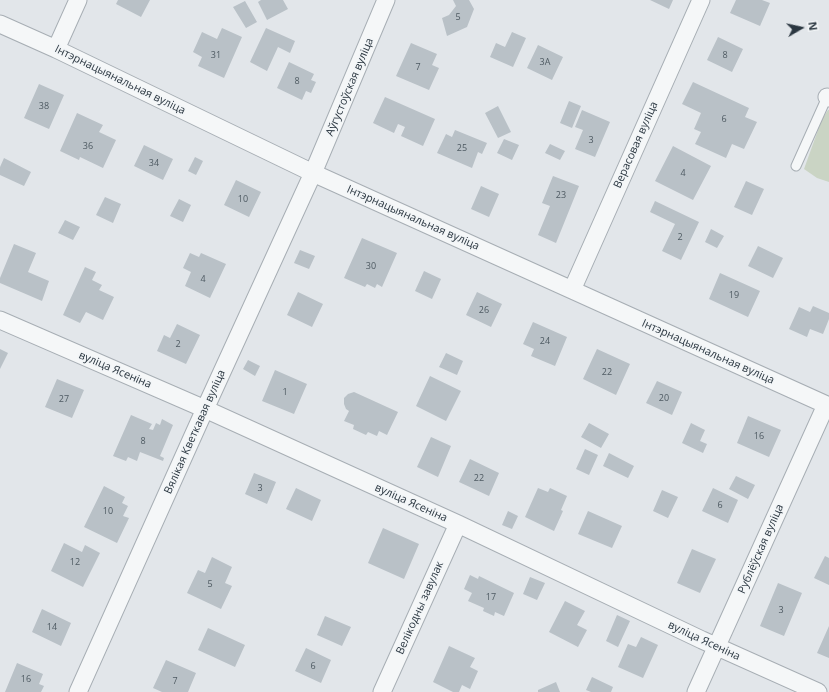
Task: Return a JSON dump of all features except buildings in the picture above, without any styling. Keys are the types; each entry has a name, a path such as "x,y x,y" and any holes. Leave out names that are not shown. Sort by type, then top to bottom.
{"street":[{"path":"56,49 78,0"},
{"name":"Аўгустоўская вуліца","path":"313,173 386,0"},
{"name":"Верасовая вуліца","path":"572,290 700,0"},
{"name":"Інтэрнацыянальная вуліца","path":"0,24 56,49 313,173 828,406"},
{"name":"Вялікая Кветкавая вуліца","path":"78,692 204,409 313,173"},
{"name":"вуліца Ясеніна","path":"0,320 204,409 458,524 716,647 818,692"},
{"name":"Рублёўская вуліца","path":"696,692 828,406"},
{"name":"Велікодны завулак","path":"382,692 458,524"}],"lane":[{"path":"796,166 828,98"}],"green space":[{"path":"828,110 829,182 817,178 804,169 822,119"}]}
